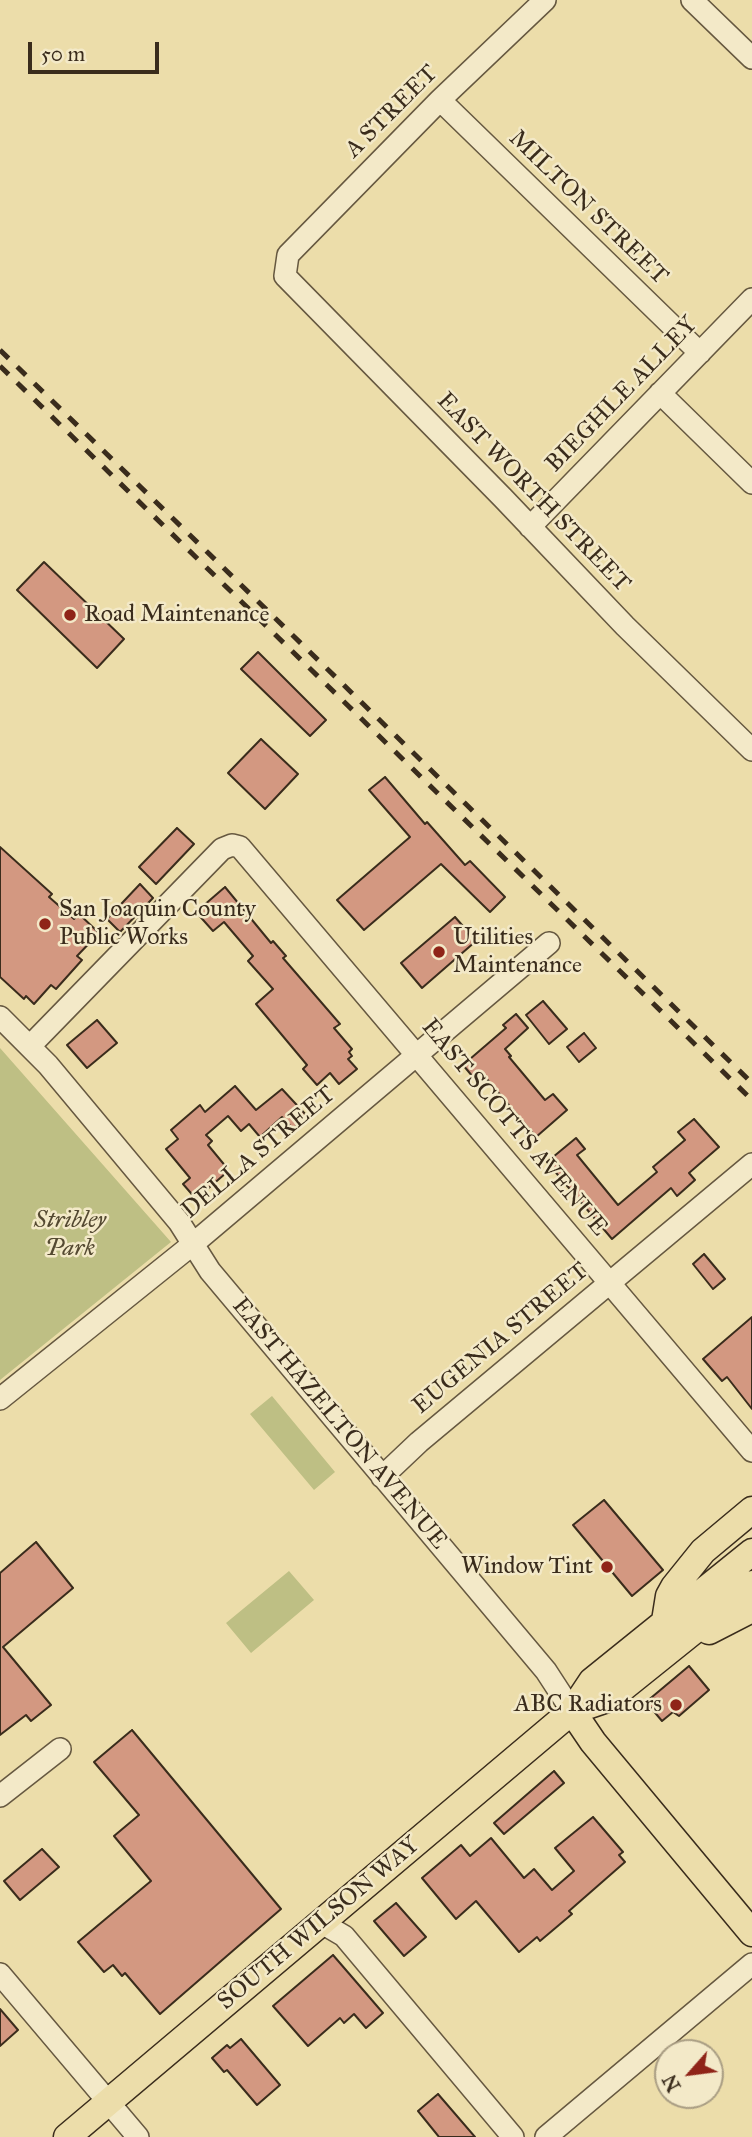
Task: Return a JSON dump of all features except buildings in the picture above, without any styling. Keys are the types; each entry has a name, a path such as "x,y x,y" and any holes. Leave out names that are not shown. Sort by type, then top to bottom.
{"main road":[{"path":"752,1510 703,1551 668,1596 673,1631 701,1636 752,1609"},
{"name":"SOUTH WILSON WAY","path":"66,2137 572,1711 610,1698 752,1552"},
{"name":"SOUTH WILSON WAY","path":"673,1631 752,1584"},
{"name":"EAST HAZELTON AVENUE","path":"572,1711 593,1742 752,1933"}],"street":[{"name":"A STREET","path":"284,267 288,255 440,100 545,0"},
{"path":"692,0 752,58"},
{"name":"MILTON STREET","path":"440,100 700,353"},
{"name":"EAST WORTH STREET","path":"284,267 285,276 291,284 625,626 752,750"},
{"name":"BIEGHLE ALLEY","path":"530,527 752,299"},
{"path":"660,393 752,483"},
{"name":"EAST SCOTTS AVENUE","path":"30,1046 222,849 232,845 244,850 752,1451"},
{"name":"DELLA STREET","path":"0,1399 193,1244 550,943"},
{"name":"EAST HAZELTON AVENUE","path":"0,1017 30,1046 179,1222 210,1271 546,1671 572,1711"},
{"name":"EUGENIA STREET","path":"382,1477 419,1442 752,1164"},
{"path":"0,1796 60,1749"},
{"path":"320,1922 344,1936 513,2137"},
{"path":"546,2137 752,1964"},
{"path":"0,1974 138,2137"}],"green space":[{"name":"Stribley Park","path":"0,1048 171,1242 0,1380"},
{"path":"272,1396 335,1472 314,1490 250,1414"},
{"path":"289,1571 314,1600 251,1653 226,1623"}],"railway":[{"path":"0,350 752,1083"},
{"path":"0,366 752,1100"}],"place":[{"name":"Road Maintenance","path":"70,615"},
{"name":"San Joaquin County Public Works","path":"45,924"},
{"name":"Utilities Maintenance","path":"439,952"},
{"name":"Window Tint","path":"607,1567"},
{"name":"ABC Radiators","path":"676,1705"}]}
